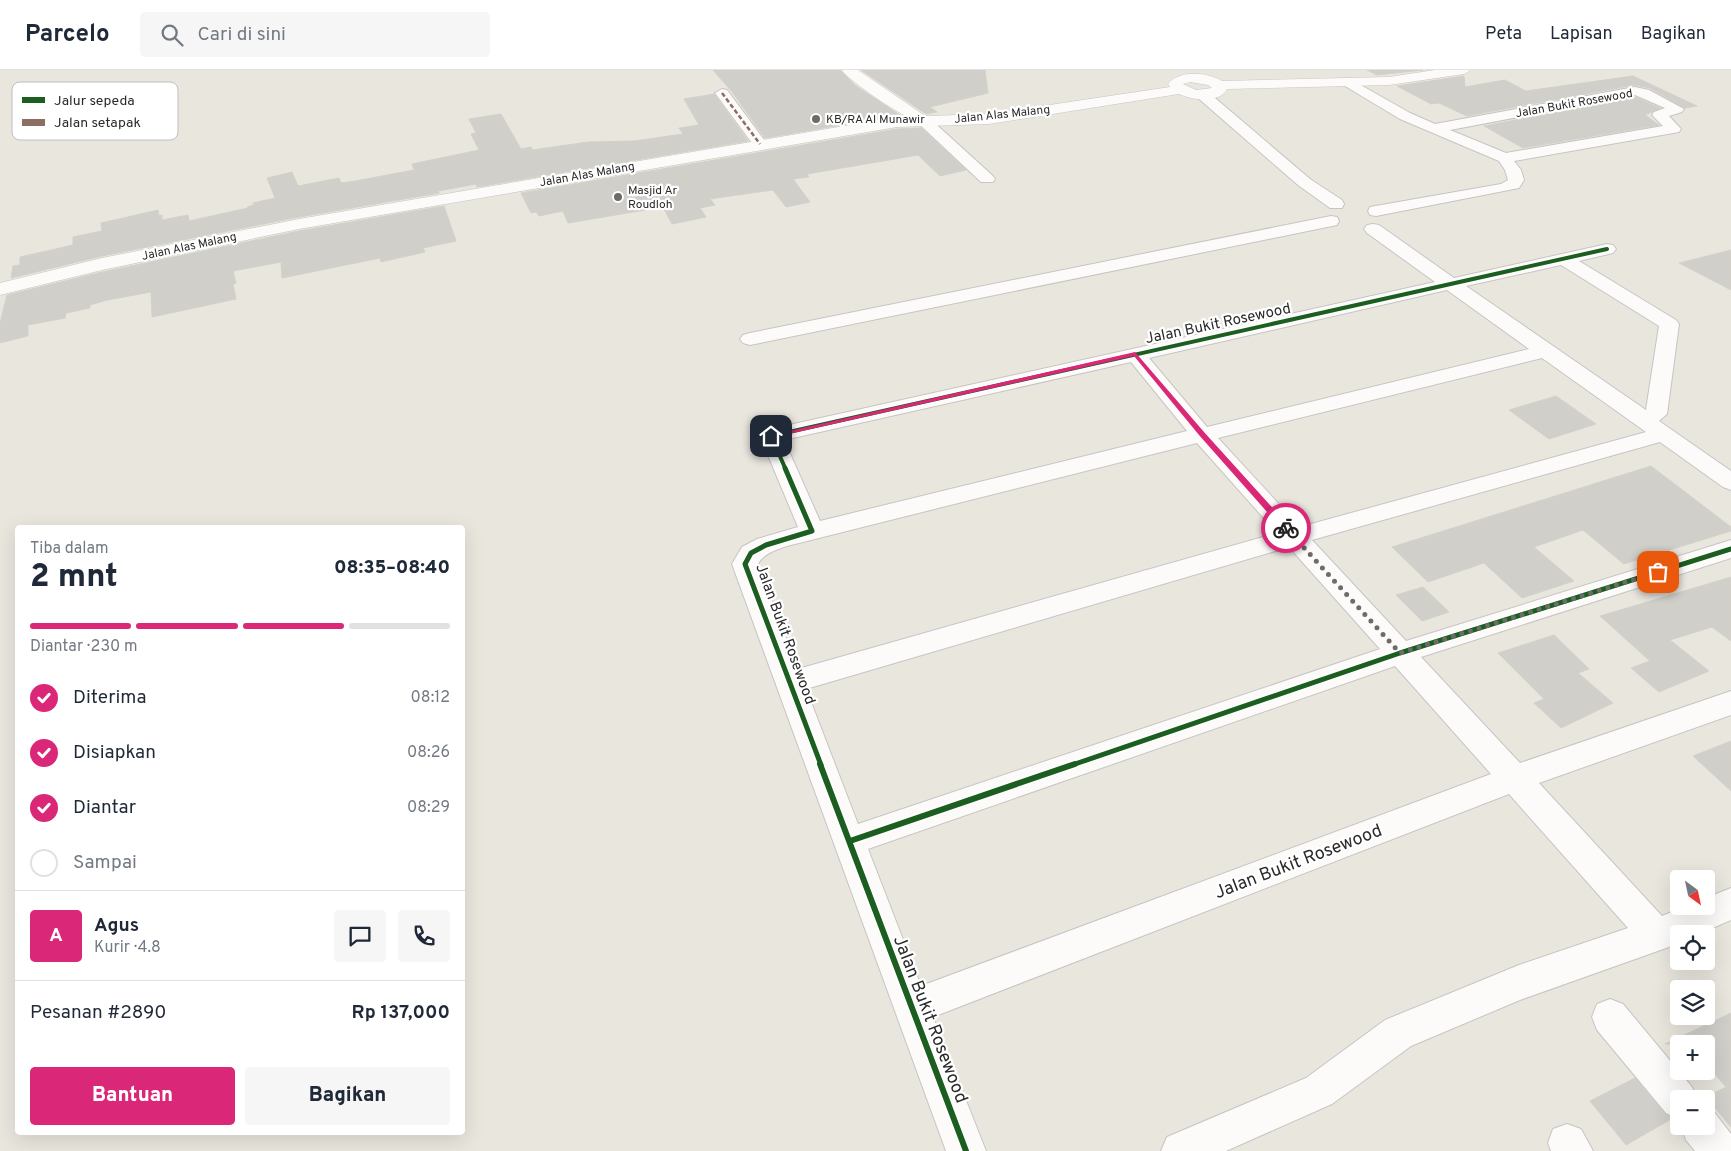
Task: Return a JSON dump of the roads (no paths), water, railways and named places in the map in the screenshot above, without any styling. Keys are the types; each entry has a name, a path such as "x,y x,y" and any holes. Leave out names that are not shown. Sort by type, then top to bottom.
{"main road":[{"path":"850,70 876,91 924,120"},
{"path":"1180,85 1202,78 1219,85 1389,81 1464,70"},
{"path":"1166,73 1180,85 1202,95 1220,90 1219,85"},
{"name":"Jalan Alas Malang","path":"0,289 102,264 299,224 760,144 924,120 989,118 1180,85"}],"street":[{"path":"750,339 1513,185 1516,180 1513,170 1504,158 1391,109 1350,83"},
{"name":"Jalan Bukit Rosewood","path":"1434,128 1635,91 1644,93 1678,109 1659,115 1674,129 1504,158"},
{"path":"722,93 760,144"},
{"path":"1202,95 1304,182 1452,285 1661,435 1731,482"},
{"path":"924,120 987,179"},
{"name":"Jalan Bukit Rosewood","path":"812,531 771,436 1566,260 1607,249"},
{"path":"1566,260 1668,324 1656,414 1640,420"},
{"name":"Jalan Bukit Rosewood","path":"966,1151 745,564 751,554 766,545 812,531 1544,351"},
{"name":"Jalan Bukit Rosewood","path":"1135,354 1201,434 1657,935"},
{"name":"Jalan Bukit Rosewood","path":"790,683 1294,537 1661,435"},
{"path":"850,841 1400,653 1731,549"},
{"name":"Jalan Bukit Rosewood","path":"912,1007 1516,778 1731,703"},
{"path":"1181,1151 1319,1091 1398,1033 1519,983 1657,935 1731,904"},
{"path":"1610,1017 1671,1090"},
{"path":"1707,1135 1720,1151"}],"place":[{"name":"KB/RA Al Munawir","path":"816,119"},
{"name":"Masjid Ar Roudloh","path":"618,197"}]}
